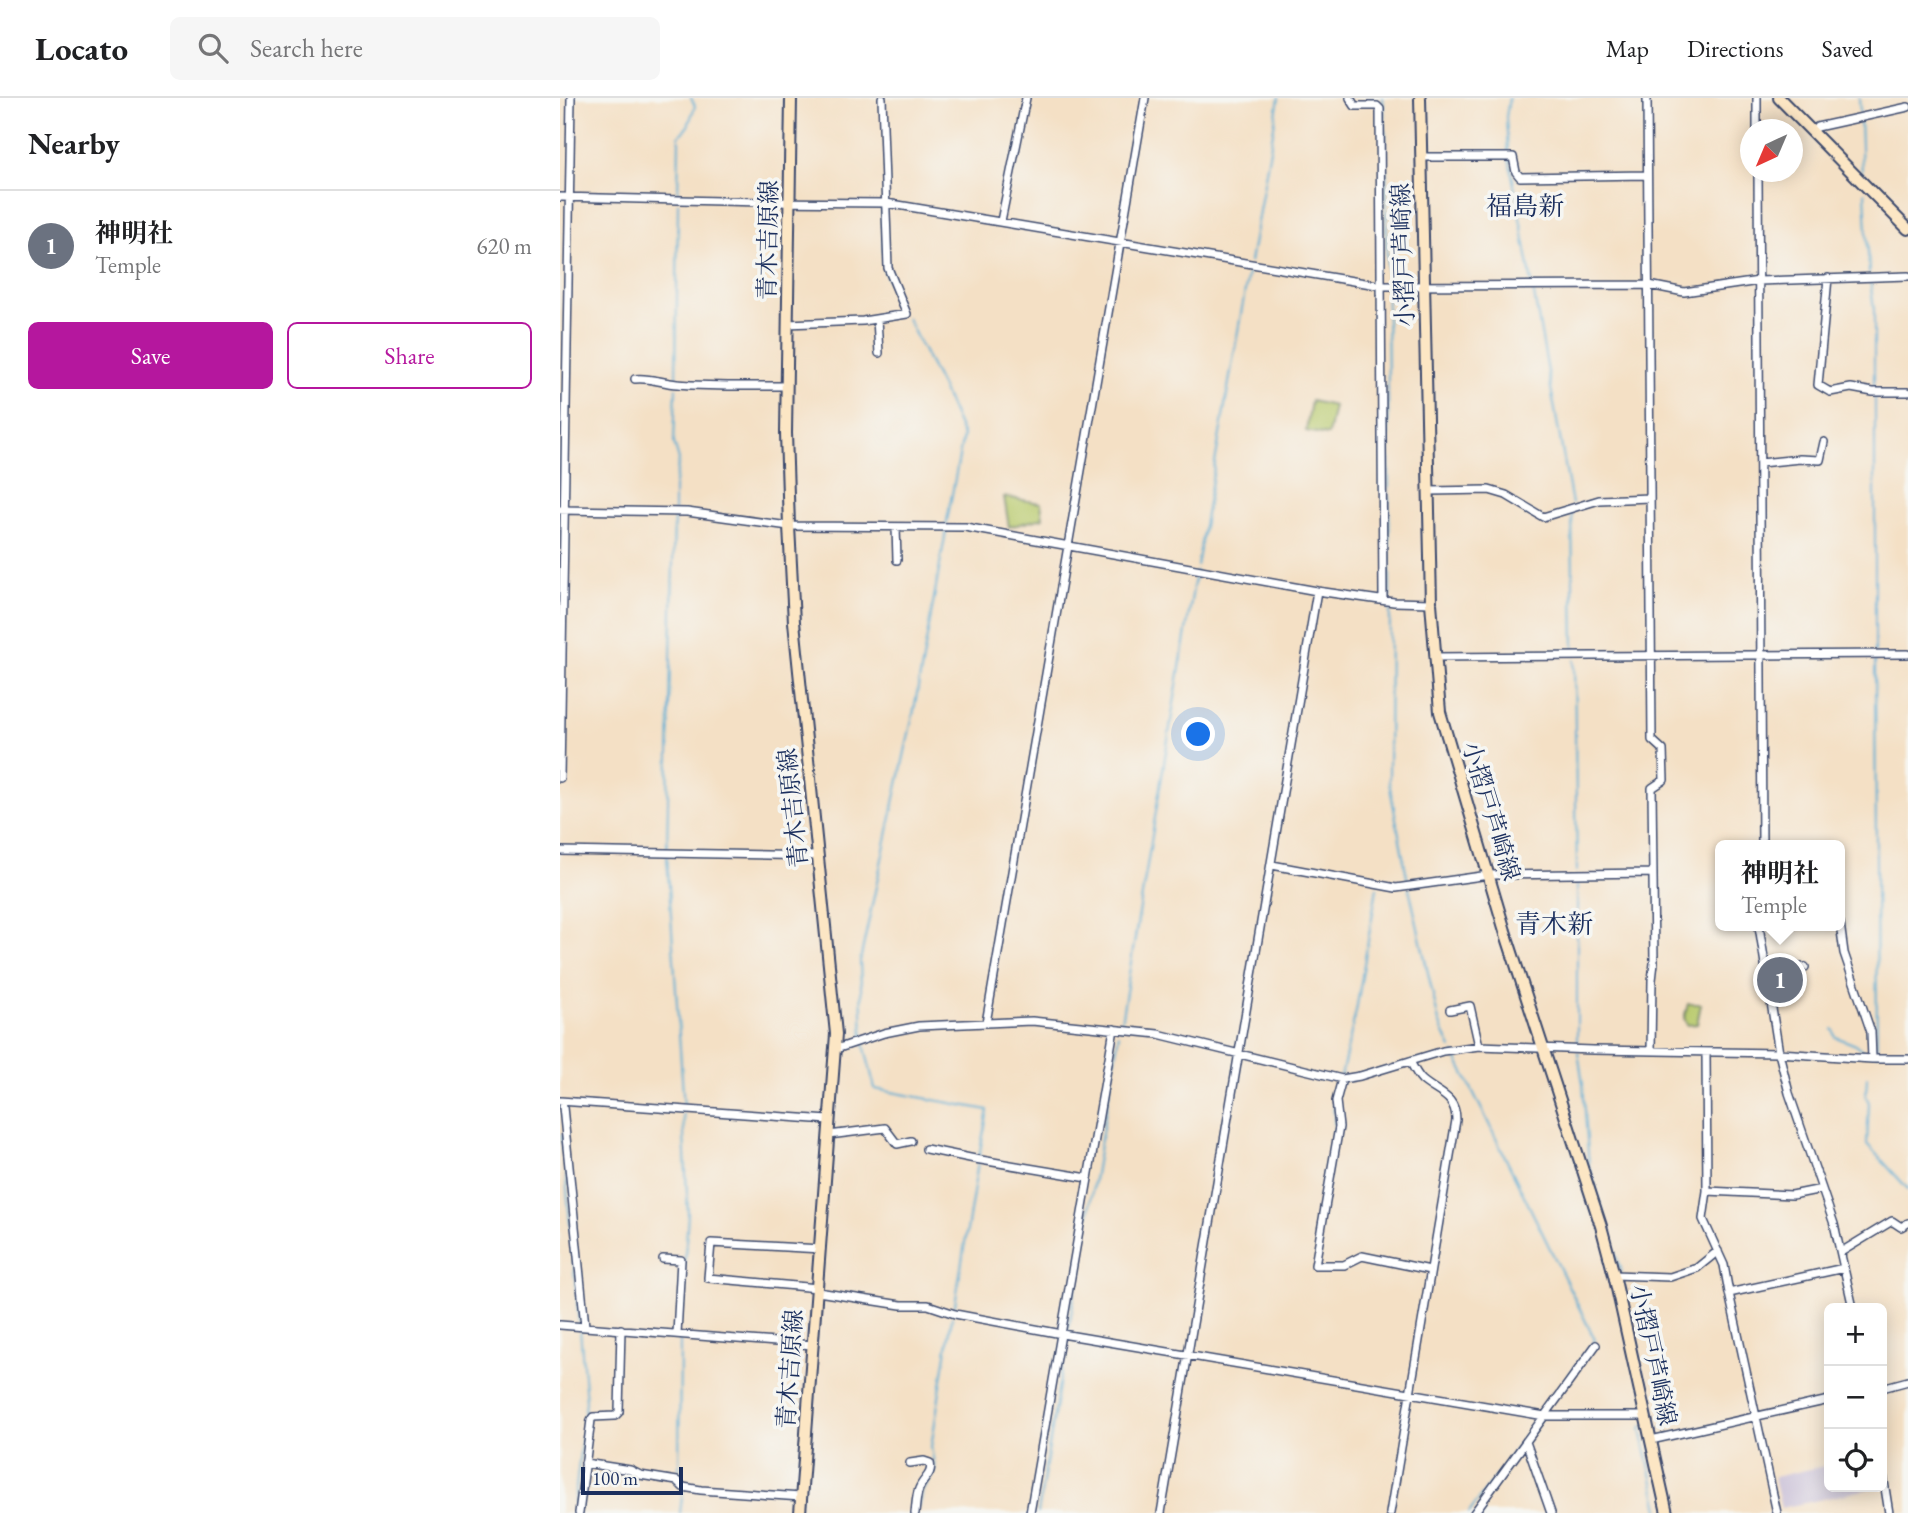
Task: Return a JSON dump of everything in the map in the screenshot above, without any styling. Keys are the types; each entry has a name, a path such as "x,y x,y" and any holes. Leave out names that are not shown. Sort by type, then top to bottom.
{"main road":[{"name":"青木吉原線","path":"792,98 787,324 789,526 794,622 836,1049 800,1513"},
{"name":"小摺戸芦崎線","path":"1420,98 1431,603 1440,712 1543,1048 1601,1226 1667,1513"},
{"path":"1779,98 1908,229"}],"street":[{"path":"560,778 561,510 571,98"},
{"path":"787,324 877,319 907,314 888,268 882,98"},
{"path":"1001,221 1026,98"},
{"path":"986,1023 1145,98"},
{"path":"1350,98 1354,106 1377,106 1380,109 1383,600"},
{"path":"1647,98 1652,740 1663,750 1664,780 1652,788 1654,963 1651,1051"},
{"path":"1757,98 1757,119"},
{"path":"1813,132 1817,127 1908,107"},
{"path":"1421,157 1513,157 1516,173 1520,177 1647,175"},
{"path":"1758,182 1762,840"},
{"path":"560,197 886,203 1383,286 1648,285 1684,292 1759,281 1908,276"},
{"path":"1828,278 1818,385 1829,392 1852,388 1873,392 1908,392"},
{"path":"877,319 878,353"},
{"path":"635,379 645,377 654,382 677,384 787,387"},
{"path":"1760,463 1800,458 1821,460 1824,442"},
{"path":"1430,491 1489,490 1506,495 1544,517 1599,500 1650,498"},
{"path":"561,510 687,512 789,526 965,527 1317,591 1431,603"},
{"path":"896,527 897,560"},
{"path":"1161,1513 1317,591"},
{"path":"1434,657 1908,654"},
{"path":"560,851 819,856"},
{"path":"1272,865 1396,888 1489,875 1653,873"},
{"path":"1760,931 1779,1053 1789,1093 1834,1224 1852,1303"},
{"path":"1840,931 1844,953 1871,1032 1872,1059"},
{"path":"1765,970 1805,967"},
{"path":"1450,1010 1470,1006 1479,1046"},
{"path":"836,1049 884,1033 919,1026 1032,1021 1158,1034 1342,1079 1443,1051 1479,1046 1908,1059"},
{"path":"1030,1513 1114,1029"},
{"path":"1706,1052 1707,1191 1703,1219 1724,1265 1777,1513"},
{"path":"1390,1513 1456,1120 1456,1107 1450,1099 1420,1079 1410,1061"},
{"path":"1342,1079 1336,1101 1339,1127 1315,1265 1344,1265 1363,1256 1430,1270"},
{"path":"584,1326 561,1104 830,1120"},
{"path":"828,1135 886,1128 897,1144 911,1141"},
{"path":"926,1149 1088,1178"},
{"path":"1707,1191 1791,1195 1822,1189"},
{"path":"1840,1252 1892,1221 1901,1227 1908,1223"},
{"path":"821,1249 711,1243 708,1278 818,1290 901,1306 928,1305 955,1314 1062,1334 1545,1416 1645,1416"},
{"path":"1614,1275 1670,1277 1697,1268 1718,1251"},
{"path":"663,1259 681,1260 677,1334"},
{"path":"1729,1293 1844,1268"},
{"path":"560,1325 813,1345"},
{"path":"579,1513 591,1420 593,1417 615,1416 619,1412 621,1329"},
{"path":"1475,1513 1596,1345"},
{"path":"1887,1387 1908,1381"},
{"path":"1651,1440 1824,1401"},
{"path":"1526,1442 1551,1513"},
{"path":"910,1463 924,1461 932,1467 919,1488 915,1513"},
{"path":"585,1463 630,1470 640,1475 677,1481 683,1487 701,1490 802,1497"},
{"path":"1886,1492 1889,1513"}],"shaded area":[{"path":"1824,1466 1824,1492 1855,1492 1781,1508 1774,1477"}],"green space":[{"path":"1311,401 1334,406 1328,435 1306,431"},
{"path":"1004,497 1041,503 1043,518 1009,527"},
{"path":"1688,1004 1701,1004 1697,1024 1687,1025 1684,1018"}],"waterway":[{"path":"678,197 679,136 688,126 695,106 691,98"},
{"path":"1250,262 1279,98"},
{"path":"1383,98 1387,282"},
{"path":"1508,153 1506,117 1509,98"},
{"path":"1859,98 1860,113"},
{"path":"1860,119 1862,176"},
{"path":"1509,158 1532,283"},
{"path":"1865,192 1869,274"},
{"path":"676,382 678,203"},
{"path":"882,207 884,270 896,297"},
{"path":"1197,566 1249,268"},
{"path":"1870,280 1874,310 1874,389"},
{"path":"1387,288 1390,597"},
{"path":"1533,289 1572,504"},
{"path":"907,318 963,436 946,526"},
{"path":"674,511 674,488 679,460 674,443 676,388"},
{"path":"1875,395 1875,652"},
{"path":"1572,513 1574,654"},
{"path":"667,850 674,516"},
{"path":"863,1039 860,961 914,710 946,531"},
{"path":"1120,1028 1196,571"},
{"path":"1390,603 1389,782 1408,882"},
{"path":"1875,657 1877,1055"},
{"path":"1574,660 1577,871"},
{"path":"667,856 684,1108"},
{"path":"1577,877 1577,1046"},
{"path":"1341,1076 1356,1011 1377,888"},
{"path":"1409,888 1439,1022 1451,1048"},
{"path":"1833,1029 1836,1037 1856,1045 1867,1054"},
{"path":"1068,1332 1119,1034"},
{"path":"864,1044 875,1089 988,1110 979,1156"},
{"path":"1578,1052 1589,1167 1621,1272"},
{"path":"1454,1053 1595,1340 1541,1413"},
{"path":"1867,1077 1867,1144 1908,1189"},
{"path":"1335,1092 1338,1081"},
{"path":"1319,1220 1335,1127 1333,1104"},
{"path":"683,1114 688,1214 683,1283"},
{"path":"562,1134 579,1323"},
{"path":"954,1311 978,1162"},
{"path":"1621,1277 1650,1412"},
{"path":"919,1508 923,1490 935,1469 931,1447 952,1317"},
{"path":"573,1513 586,1401 580,1329"},
{"path":"1038,1513 1067,1337"},
{"path":"679,1479 680,1338"},
{"path":"1469,1513 1538,1418"},
{"path":"1642,1426 1660,1513"},
{"path":"680,1513 683,1490"}],"place":[{"name":"神明社","path":"1780,980"}],"district":[{"name":"福島新","path":"1525,206"},
{"name":"青木新","path":"1554,924"}]}
